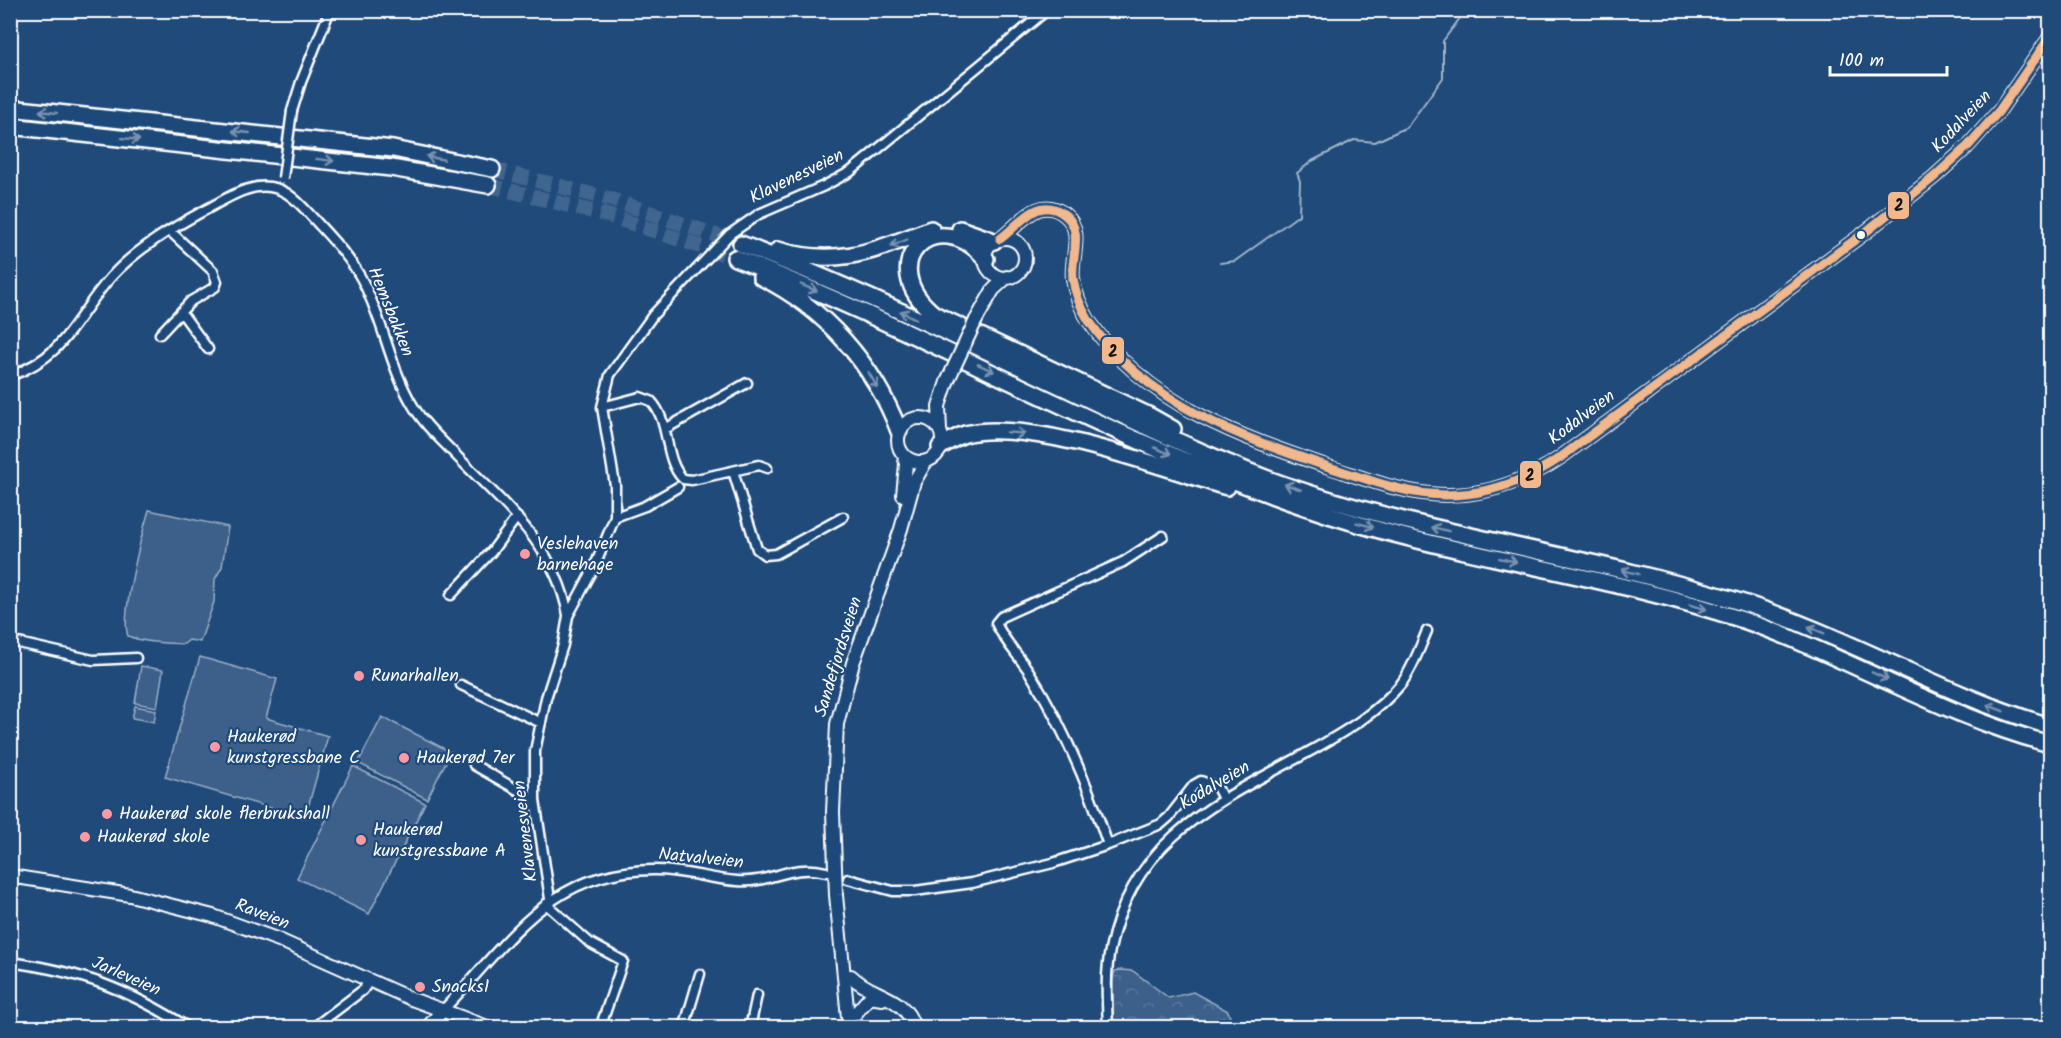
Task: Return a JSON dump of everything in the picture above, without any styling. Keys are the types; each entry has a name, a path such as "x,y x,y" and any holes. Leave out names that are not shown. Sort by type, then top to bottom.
{"highway":[{"path":"10,108 393,149 492,169"},
{"path":"10,126 391,168 488,185"},
{"path":"738,251 835,258 863,255 940,227 954,228 997,240"},
{"path":"987,264 962,238 936,236 920,245 911,256 907,273 912,292 924,306 945,320 1150,416 1203,445 1259,468 1267,478"},
{"path":"738,251 831,325 862,362 899,431"},
{"path":"738,251 857,292 1144,426 1267,478 1390,516 1639,574 1742,603 1818,630 1986,704 2050,726"},
{"path":"738,251 850,306 1196,465 1309,509 1396,534 1675,600 1738,619 1810,646 1981,721 2050,744"},
{"path":"940,439 956,438 972,433 1043,436 1226,487 1295,511 1309,509"}],"main road":[{"name":"Kodalveien","path":"1034,212 1056,210 1072,222 1076,235 1073,279 1082,310 1107,344 1132,370 1185,408 1263,443 1404,489 1445,495 1484,491 1523,479 1561,457 1917,191 1968,146 2028,74 2050,38"},
{"path":"976,320 986,288 988,249 1023,217 1034,212"},
{"path":"940,439 930,420 920,418 905,423 899,431 898,444 904,455 914,461 926,461 935,456 940,439 939,406 947,382 993,290 1007,277 1021,270 1025,260 1020,239 1023,227 1034,212"},
{"path":"997,240 1012,239 1023,250"},
{"path":"987,264 997,275 1007,277"},
{"path":"920,418 947,382"},
{"name":"Sandefjordsveien","path":"883,578 906,482 904,455"},
{"name":"Sandefjordsveien","path":"849,1028 835,855 833,785 837,724 853,663 901,530 914,482 926,461"},
{"name":"Sandefjordsveien","path":"835,855 856,1028"},
{"name":"Raveien","path":"10,876 130,895 188,908 279,940 369,981 490,1028"},
{"path":"851,976 864,988 898,1002 908,1013 914,1028"},
{"path":"855,1014 870,997 879,998 900,1011 908,1028"},
{"path":"426,1028 442,1011"}],"street":[{"path":"10,376 33,367 52,353 100,290 123,265 144,248 190,218 243,190 261,187 280,190 292,111 330,10"},
{"name":"Klavenesveien","path":"548,902 535,800 536,751 546,698 563,645 568,616 594,568 615,517 615,485 602,407 610,375 649,319 730,234 759,214 824,186 850,172 1047,10"},
{"name":"Hemsbakken","path":"280,190 305,209 355,268 370,299 400,380 416,411 532,533 552,564 564,596 568,616"},
{"path":"160,333 191,301 215,287 217,282 213,271 171,232"},
{"path":"181,312 208,349"},
{"path":"665,429 747,383"},
{"path":"602,407 645,397 655,404 665,429 675,467 683,479 692,480 759,465 767,468"},
{"path":"733,471 757,549 765,555 776,554 843,517"},
{"path":"615,517 645,506 678,487"},
{"path":"451,596 492,551 517,518"},
{"path":"1108,845 1092,797 1061,728 1029,672 996,623 1001,617 1123,562 1163,536"},
{"name":"Kodalveien","path":"1108,1028 1110,952 1118,917 1133,884 1152,857 1175,832 1223,799 1332,739 1379,706 1403,682 1427,631"},
{"path":"10,641 93,660 136,658"},
{"path":"461,685 541,723"},
{"path":"474,765 535,800"},
{"path":"848,879 892,891 915,891 1004,877 1108,845 1161,824 1194,785 1201,781 1217,787 1223,799"},
{"name":"Natvalveien","path":"442,1011 491,957 548,902 597,878 636,871 676,871 756,881 795,869 811,868 826,872"},
{"path":"548,902 590,943 623,961 600,1028"},
{"name":"Jarleveien","path":"10,962 66,970 104,982 138,998 189,1028"},
{"path":"684,1028 700,974"},
{"path":"313,1028 363,990 369,981"},
{"path":"750,1028 757,995"}],"green space":[{"path":"149,510 228,527 222,567 215,579 214,602 200,642 189,640 184,644 163,643 128,636 126,626 129,594"},
{"name":"Haukerød kunstgressbane C","path":"200,657 277,679 266,718 328,736 305,818 165,777"},
{"path":"141,666 163,670 157,707 135,703"},
{"path":"135,706 156,710 154,722 132,718"},
{"name":"Haukerød 7er","path":"382,717 451,752 427,799 358,763"},
{"name":"Haukerød kunstgressbane A","path":"353,766 425,803 369,914 297,878"},
{"path":"1115,971 1133,971 1169,998 1193,992 1228,1011 1233,1027 1113,1027 1113,978"}],"waterway":[{"path":"1220,263 1235,261 1299,215 1300,181 1297,173 1312,161 1354,140 1375,142 1407,127 1443,78 1443,41 1466,10"}],"tunnel":[{"path":"492,169 613,200 741,244"},
{"path":"488,185 610,216 735,258"}],"transit line":[{"name":"2","path":"1000,239 1038,209 1055,209 1065,215 1071,221 1076,237 1074,285 1089,321 1112,350 1138,375 1167,396 1198,414 1263,444 1389,486 1446,495 1477,492 1521,480 1548,466 1867,231 1934,177 1968,146 1999,111 2050,37"}],"place":[{"name":"Veslehaven barnehage","path":"525,554"},
{"name":"Runarhallen","path":"359,676"},
{"name":"Haukerød kunstgressbane C","path":"215,747"},
{"name":"Haukerød 7er","path":"404,758"},
{"name":"Haukerød skole flerbrukshall","path":"107,814"},
{"name":"Haukerød skole","path":"85,837"},
{"name":"Haukerød kunstgressbane A","path":"361,840"},
{"name":"Snacks1","path":"420,987"}]}
